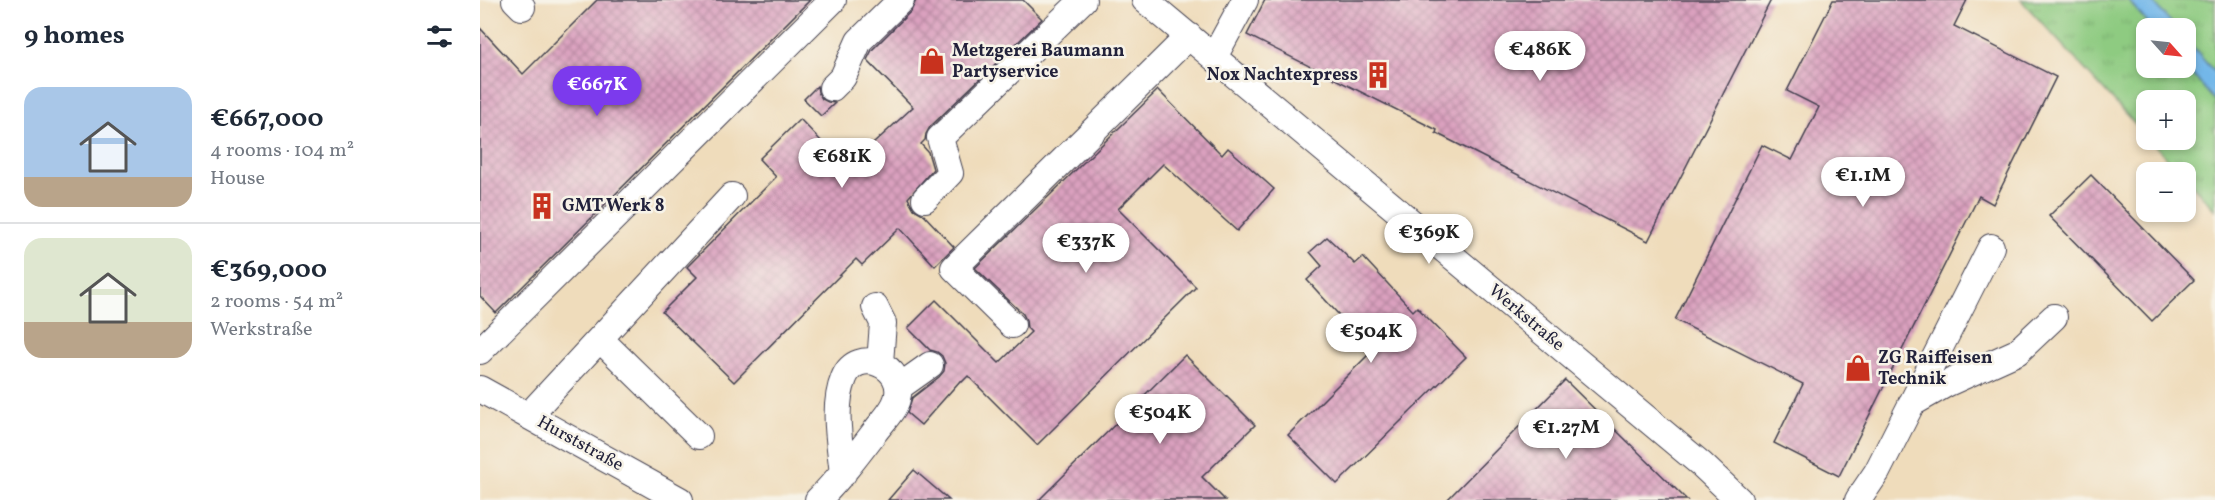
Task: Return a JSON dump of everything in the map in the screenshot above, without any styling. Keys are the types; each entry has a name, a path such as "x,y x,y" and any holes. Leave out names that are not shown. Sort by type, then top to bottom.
{"street":[{"path":"480,351 833,0"},
{"path":"832,88 843,77 859,40 901,0"},
{"path":"925,199 950,173 939,138 1083,0"},
{"name":"Werkstraße","path":"1145,0 1701,464 1738,500"},
{"path":"1214,57 1245,0"},
{"path":"1012,325 954,268 1189,36"},
{"path":"528,414 732,196"},
{"path":"1858,500 1877,472 1991,247"},
{"path":"875,307 883,323 880,363"},
{"path":"1911,404 1946,384 2017,352 2054,317"},
{"path":"600,339 699,436"},
{"path":"818,500 843,474 888,415 897,399 898,387 893,373 880,363 861,361 849,368 843,379 838,419 843,474"},
{"path":"898,387 930,365"},
{"name":"Hurststraße","path":"480,389 680,500"}],"green space":[{"path":"2021,0 2128,0 2143,18 2136,18 2136,78 2195,78 2215,101 2215,210 2196,189 2196,162 2171,162 2159,150 2196,150 2196,90 2136,90 2136,125"},
{"path":"2151,0 2215,0 2215,73 2196,51 2196,18 2167,18"}],"water":[{"path":"2128,0 2151,0 2167,18 2143,18"},
{"path":"2196,51 2215,73 2215,101 2195,78"}],"building":[{"name":"GMT Werk 8","path":"597,0 810,0 496,313 480,296 480,28 523,74"},
{"path":"916,0 1023,0 1042,19 930,127 921,144 928,152 933,169 908,198 914,209 923,214 954,247 935,266 900,228 862,265 856,259 734,382 662,312 697,277 687,267 776,177 759,159 800,119 847,168 913,107 867,60 872,50 911,11"},
{"path":"1265,0 1771,0 1648,241 1436,133 1437,130 1247,35"},
{"path":"1833,0 1967,0 1954,26 2056,77 1993,204 1979,196 1839,476 1774,443 1803,384 1675,320 1762,145 1792,160 1819,107 1787,91"},
{"path":"817,86 822,99 835,103 821,116 804,99"},
{"path":"1158,90 1222,155 1228,148 1274,189 1237,231 1163,164 1118,209 1196,287 1037,445 968,376 962,382 960,381 921,425 907,413 912,398 939,377 944,371 945,363 942,356 930,350 908,328 936,300 999,363 1031,332 1027,328 1023,314 975,268"},
{"path":"2091,175 2194,280 2152,321 2049,216"},
{"path":"1327,237 1355,264 1363,257 1413,311 1417,307 1466,357 1337,484 1288,435 1372,351 1307,280 1322,266 1310,252"},
{"path":"1185,355 1255,425 1202,477 1225,500 1039,500"},
{"path":"1565,380 1687,500 1447,500"},
{"path":"914,470 949,500 888,500"}],"place":[{"name":"Metzgerei Baumann Partyservice","path":"932,61"},
{"name":"Nox Nachtexpress","path":"1378,75"},
{"name":"GMT Werk 8","path":"542,206"},
{"name":"ZG Raiffeisen Technik","path":"1858,368"}]}
